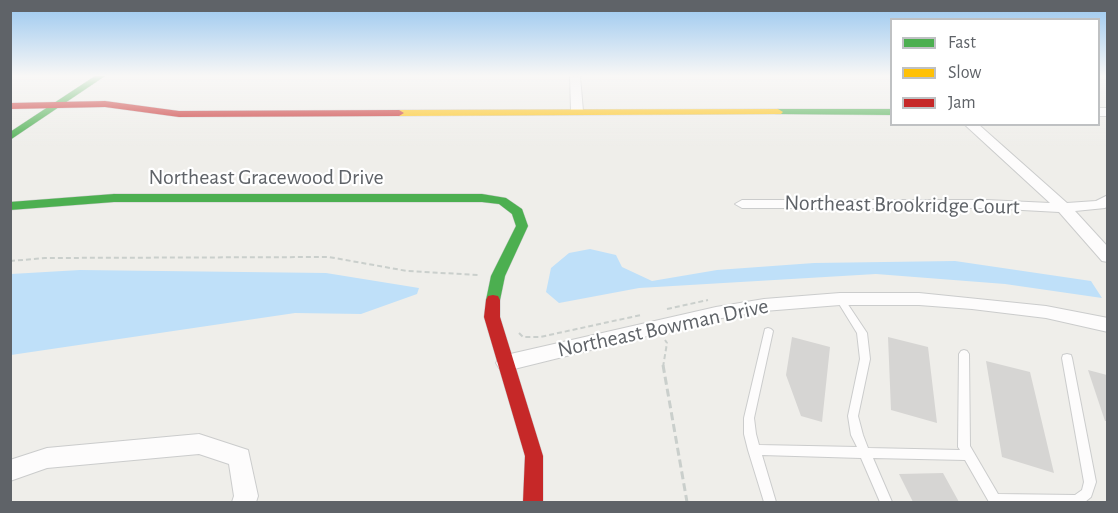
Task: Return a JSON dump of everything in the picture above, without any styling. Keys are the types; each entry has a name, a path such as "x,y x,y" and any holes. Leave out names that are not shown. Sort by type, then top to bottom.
{"street":[{"path":"10,137 65,100"},
{"path":"576,100 576,111"},
{"path":"10,106 105,104 179,114 576,111 890,112"},
{"path":"972,126 1062,208 1107,257"},
{"name":"Northeast Gracewood Drive","path":"10,206 114,198 482,198 502,201 518,212 522,226 498,276"},
{"name":"Northeast Brookridge Court","path":"742,204 986,204 1062,208 1100,205 1107,199"},
{"path":"498,276 492,317 534,456 533,502"},
{"name":"Northeast Bowman Drive","path":"506,363 657,327 764,305 840,299 919,299 972,303 1046,312 1107,325"},
{"path":"10,471 47,458 199,444 240,457 246,496 244,502"}],"lane":[{"path":"840,299 861,333 865,359 853,416 864,453 886,502"},
{"path":"768,331 748,418 754,450 770,502"},
{"path":"964,354 964,447 995,501 1077,501 1087,493 1090,482 1067,358"},
{"path":"754,450 969,455"}],"path":[{"path":"10,261 45,258 329,257 407,271 498,276"},
{"path":"657,327 667,343 663,367 665,385 687,502"}],"water":[{"path":"590,249 616,255 622,267 652,281 717,270 814,263 955,261 1091,281 1102,298 1005,284 876,274 639,288 559,303 546,292 551,268 569,253"},
{"path":"80,270 326,273 419,288 417,294 361,314 295,313 11,355 11,274"}],"building":[{"path":"792,337 830,347 822,422 801,416 786,375"},
{"path":"888,337 928,347 937,423 891,410"},
{"path":"986,361 1030,372 1054,473 1002,457"},
{"path":"1088,370 1107,375 1107,421 1105,421"},
{"path":"943,473 959,502 913,502 899,474"}],"traffic: fast":[{"path":"10,137 65,100"},
{"path":"778,112 890,112"},
{"path":"10,206 114,198 482,198 502,201 518,212 522,226 498,276 493,300"}],"traffic: slow":[{"path":"399,113 778,112"}],"traffic: jam":[{"path":"10,106 105,104 179,114 399,113"},
{"path":"493,300 492,317 534,456 533,502"}]}
